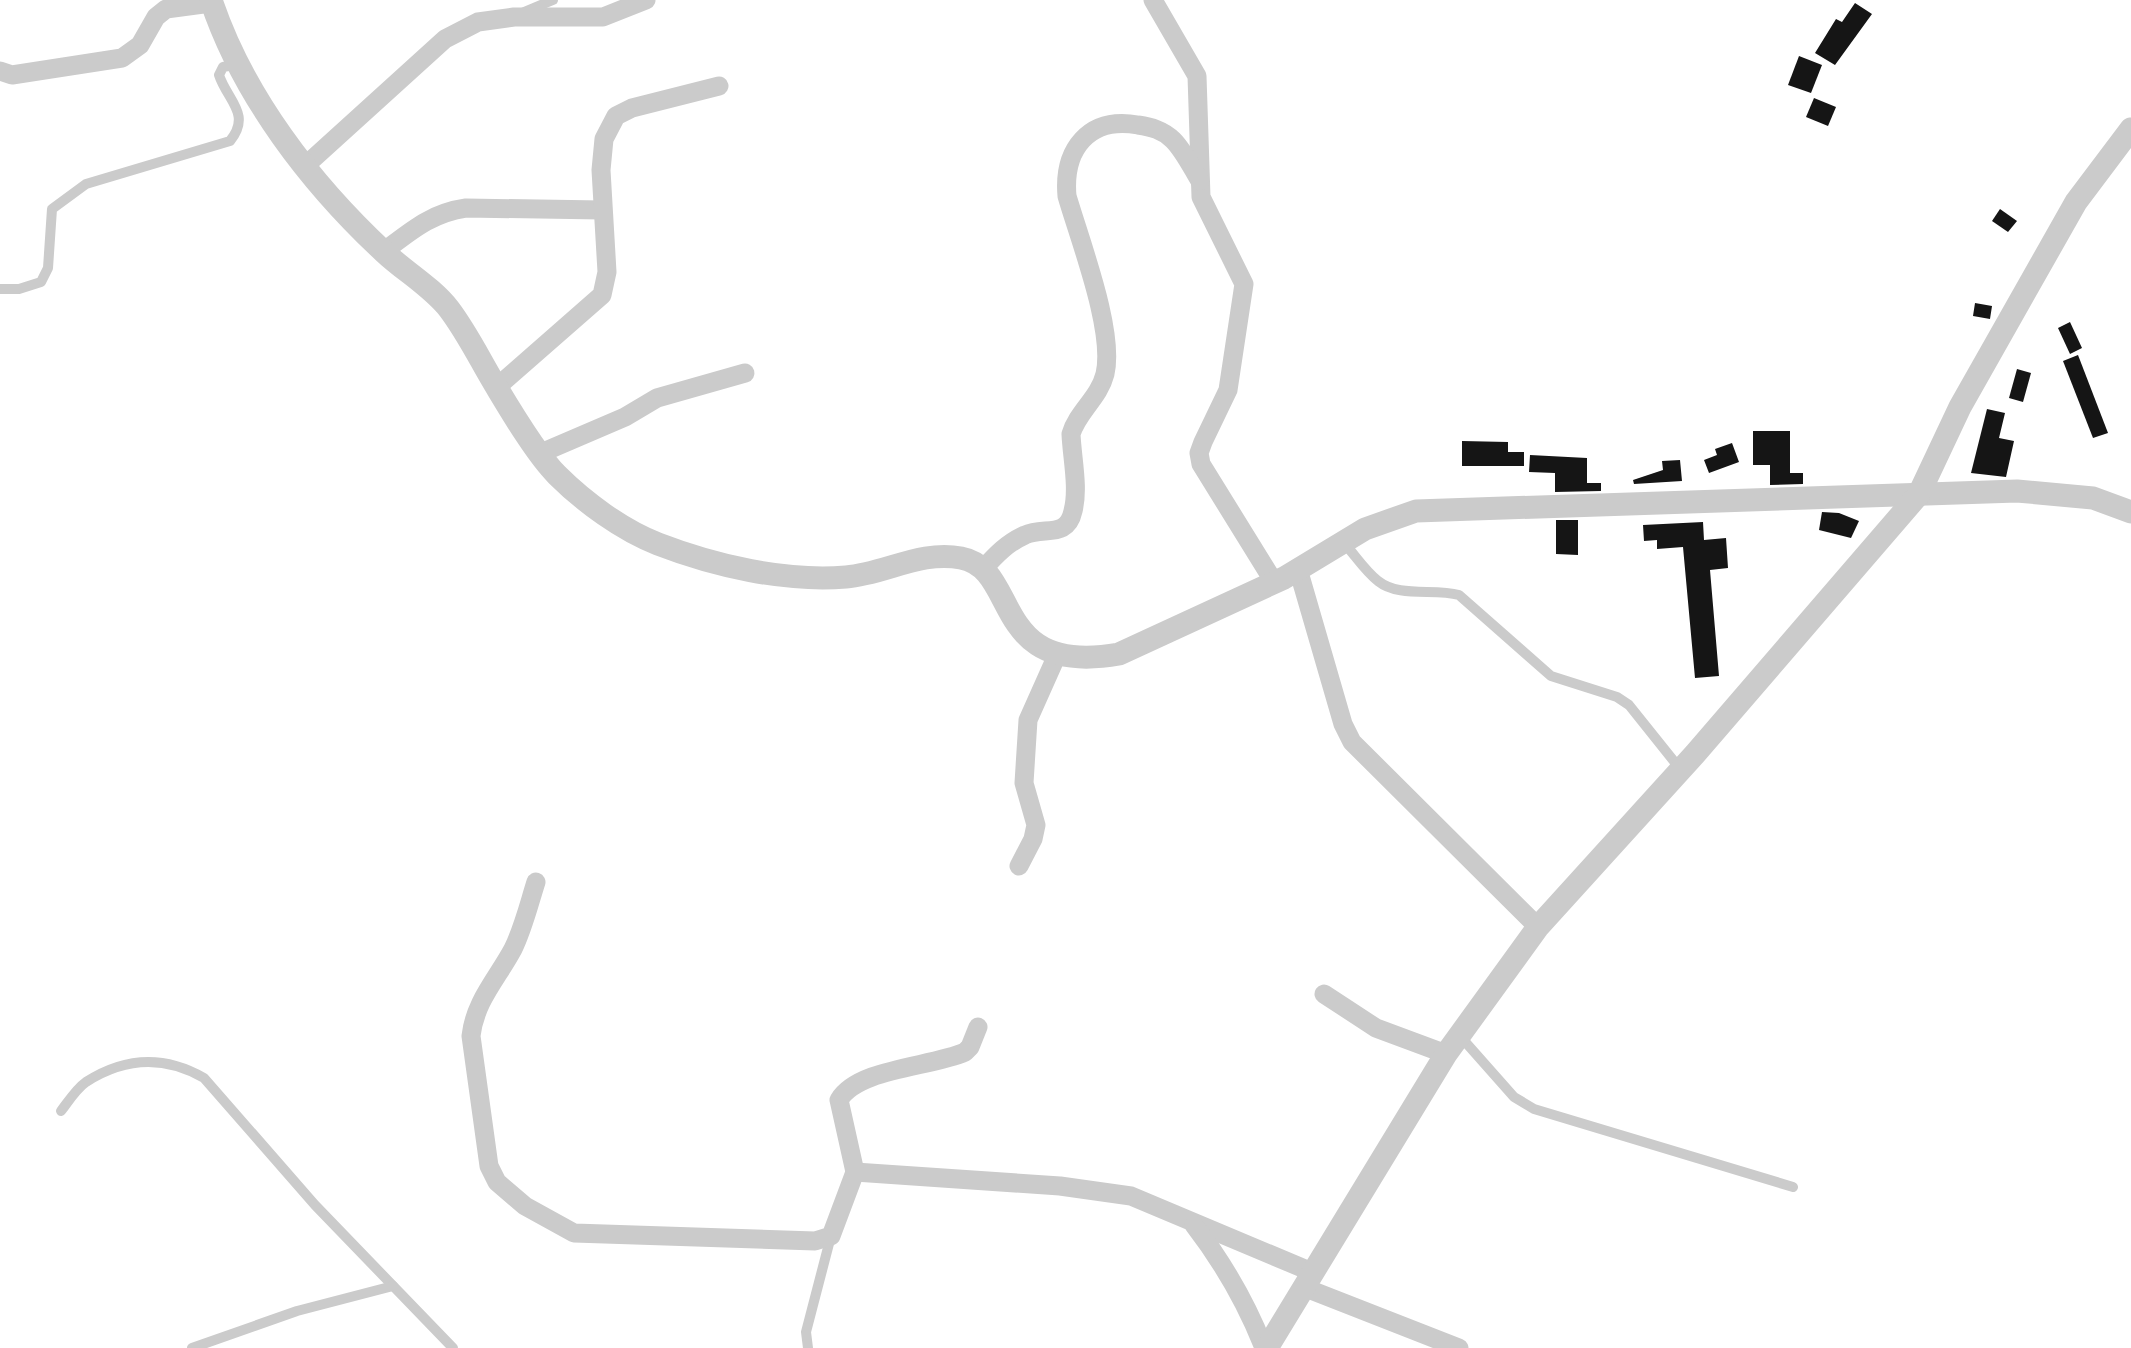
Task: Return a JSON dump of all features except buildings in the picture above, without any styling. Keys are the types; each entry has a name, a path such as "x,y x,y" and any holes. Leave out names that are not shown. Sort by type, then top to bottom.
{"street":[{"path":"304,166 445,39 478,22 514,17 603,17 646,0"},
{"path":"1153,0 1197,76 1201,197 1244,284 1228,390 1203,442 1199,453 1201,464 1274,582"},
{"path":"0,71 12,75 122,58 140,45 156,17 166,9 211,1 239,64 287,145 383,252 447,306 473,344 496,387 555,474 625,526 657,544 730,565 791,576 847,577 922,557 964,558 983,569 1009,614 1030,639 1057,655 1089,659 1119,654 1274,582 1388,519 1416,511 1919,494 2060,494 2093,498 2131,512"},
{"path":"496,387 602,295 607,272 602,210 604,139 616,116 632,108 719,86"},
{"path":"983,569 1006,545 1028,533 1062,530 1069,523 1074,509 1071,434 1074,423 1097,394 1105,373 1108,354 1103,324 1067,196 1065,175 1072,155 1082,140 1095,129 1132,124 1155,128 1172,139 1200,181"},
{"path":"1266,1348 1453,1045 1538,927 1681,770 1919,494 1960,407 2076,202 2131,128"},
{"path":"383,252 427,218 444,211 466,208 602,210"},
{"path":"541,453 625,417 657,398 746,373"},
{"path":"1298,569 1343,724 1359,752 1538,927"},
{"path":"1019,866 1033,839 1035,825 1024,783 1028,720 1057,655"},
{"path":"536,882 514,947 485,993 473,1018 471,1036 485,1149 496,1182 525,1206 573,1233 764,1241 815,1241 831,1236 855,1171 839,1100 844,1091 860,1081 965,1052 970,1047 978,1027"},
{"path":"1324,994 1376,1028 1453,1045"},
{"path":"855,1171 1131,1196 1459,1348"},
{"path":"1191,1222 1230,1275 1266,1348"}],"lane":[{"path":"514,17 553,0"},
{"path":"0,289 19,289 41,282 48,268 52,209 86,184 230,141 238,130 240,114 219,75 223,67 239,64"},
{"path":"1343,543 1379,582 1396,589 1442,590 1459,595 1550,676 1617,697 1629,705 1681,770"},
{"path":"1453,1045 1514,1097 1534,1110 1794,1187"},
{"path":"61,1111 84,1083 116,1069 159,1060 184,1066 204,1078 315,1205 453,1348"},
{"path":"808,1348 806,1332 831,1236"},
{"path":"192,1348 297,1311 393,1286"}]}
